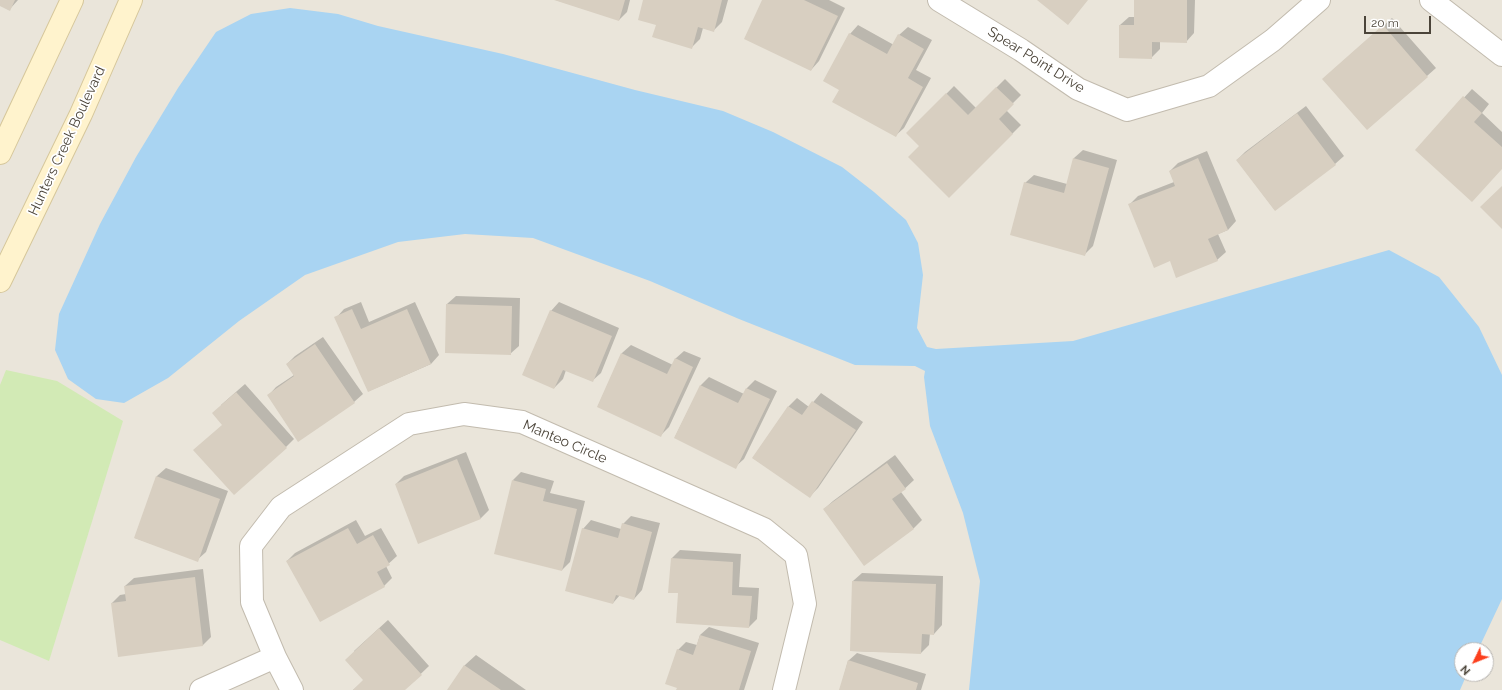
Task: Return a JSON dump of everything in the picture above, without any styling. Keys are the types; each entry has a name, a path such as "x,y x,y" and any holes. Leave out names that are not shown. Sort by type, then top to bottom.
{"street":[{"path":"0,153 72,0"},
{"name":"Hunters Creek Boulevard","path":"0,281 81,114 131,0"},
{"name":"Spear Point Drive","path":"939,0 1021,50 1078,90 1127,110 1209,86 1273,40 1320,0"},
{"path":"1431,0 1502,55"},
{"name":"Manteo Circle","path":"291,690 275,657 252,602 252,546 281,507 409,424 464,414 522,422 764,529 796,555 805,604 784,690"},
{"path":"201,690 275,657"}],"shaded area":[{"path":"0,0 1502,0 1502,690 0,690"}],"green space":[{"path":"6,370 57,381 123,421 49,661 0,640 0,385"}],"water":[{"path":"290,8 338,14 378,26 503,54 635,90 723,111 773,132 842,167 906,220 918,243 923,275 917,328 927,347 936,349 1073,341 1389,250 1439,277 1479,327 1502,375 1502,599 1482,642 1454,642 1454,682 1464,682 1460,690 969,690 980,581 963,513 930,426 924,377 925,371 915,366 855,365 739,319 650,281 533,238 465,234 398,242 305,275 239,321 168,378 124,403 96,399 68,379 55,350 59,314 100,224 136,157 178,88 216,32 251,14"}],"building":[{"path":"0,0 15,0 10,11 0,6"},
{"path":"554,0 625,0 619,21"},
{"path":"643,0 722,0 714,32 698,27 692,49 652,37 656,25 638,20"},
{"path":"762,0 804,0 838,16 811,71 744,39"},
{"path":"1037,0 1088,0 1068,25"},
{"path":"1134,0 1187,0 1187,43 1152,42 1152,59 1119,58 1119,25 1134,25"},
{"path":"1383,25 1428,77 1367,130 1322,79"},
{"path":"849,33 887,54 898,34 924,49 908,78 923,87 896,137 832,102 839,90 823,81"},
{"path":"996,87 1014,104 999,119 1013,134 949,198 908,157 919,146 906,133 946,93 968,115"},
{"path":"1463,96 1482,113 1474,122 1502,147 1502,169 1472,202 1415,150"},
{"path":"1297,113 1336,165 1275,211 1236,160"},
{"path":"1073,158 1109,168 1085,256 1010,235 1024,182 1064,193"},
{"path":"1198,158 1228,230 1208,239 1218,261 1176,278 1170,261 1154,268 1128,204 1175,186 1169,171"},
{"path":"1502,186 1502,229 1480,207"},
{"path":"446,304 512,306 511,355 445,353"},
{"path":"352,309 361,329 407,309 431,364 368,392 334,317"},
{"path":"550,310 612,336 593,382 563,370 554,389 522,375"},
{"path":"315,344 355,403 298,442 267,395 294,376 286,364"},
{"path":"621,353 667,374 675,358 693,367 661,437 597,407"},
{"path":"700,385 738,403 746,388 770,399 736,469 674,438"},
{"path":"236,392 287,448 234,495 193,450 222,425 212,413"},
{"path":"812,401 856,430 810,498 752,458 788,406 802,415"},
{"path":"457,459 481,519 418,544 395,484"},
{"path":"887,463 906,489 892,499 914,529 864,566 823,509"},
{"path":"156,476 220,499 198,562 134,538"},
{"path":"512,480 546,489 543,501 577,509 562,571 494,554"},
{"path":"622,523 652,532 634,600 616,595 613,604 565,591 582,528 618,538"},
{"path":"348,528 357,544 373,535 390,565 377,572 385,587 320,622 286,561"},
{"path":"671,558 733,562 732,595 752,596 749,628 676,623 678,593 668,593"},
{"path":"195,577 203,646 118,657 111,603 126,601 124,586"},
{"path":"852,581 936,584 934,635 922,634 921,654 850,651"},
{"path":"379,628 422,675 405,690 353,690 363,680 345,660"},
{"path":"700,635 751,651 739,690 676,690 677,688 665,684 677,649 693,655"},
{"path":"848,660 918,683 916,690 839,690"},
{"path":"464,665 501,690 447,690"}]}
